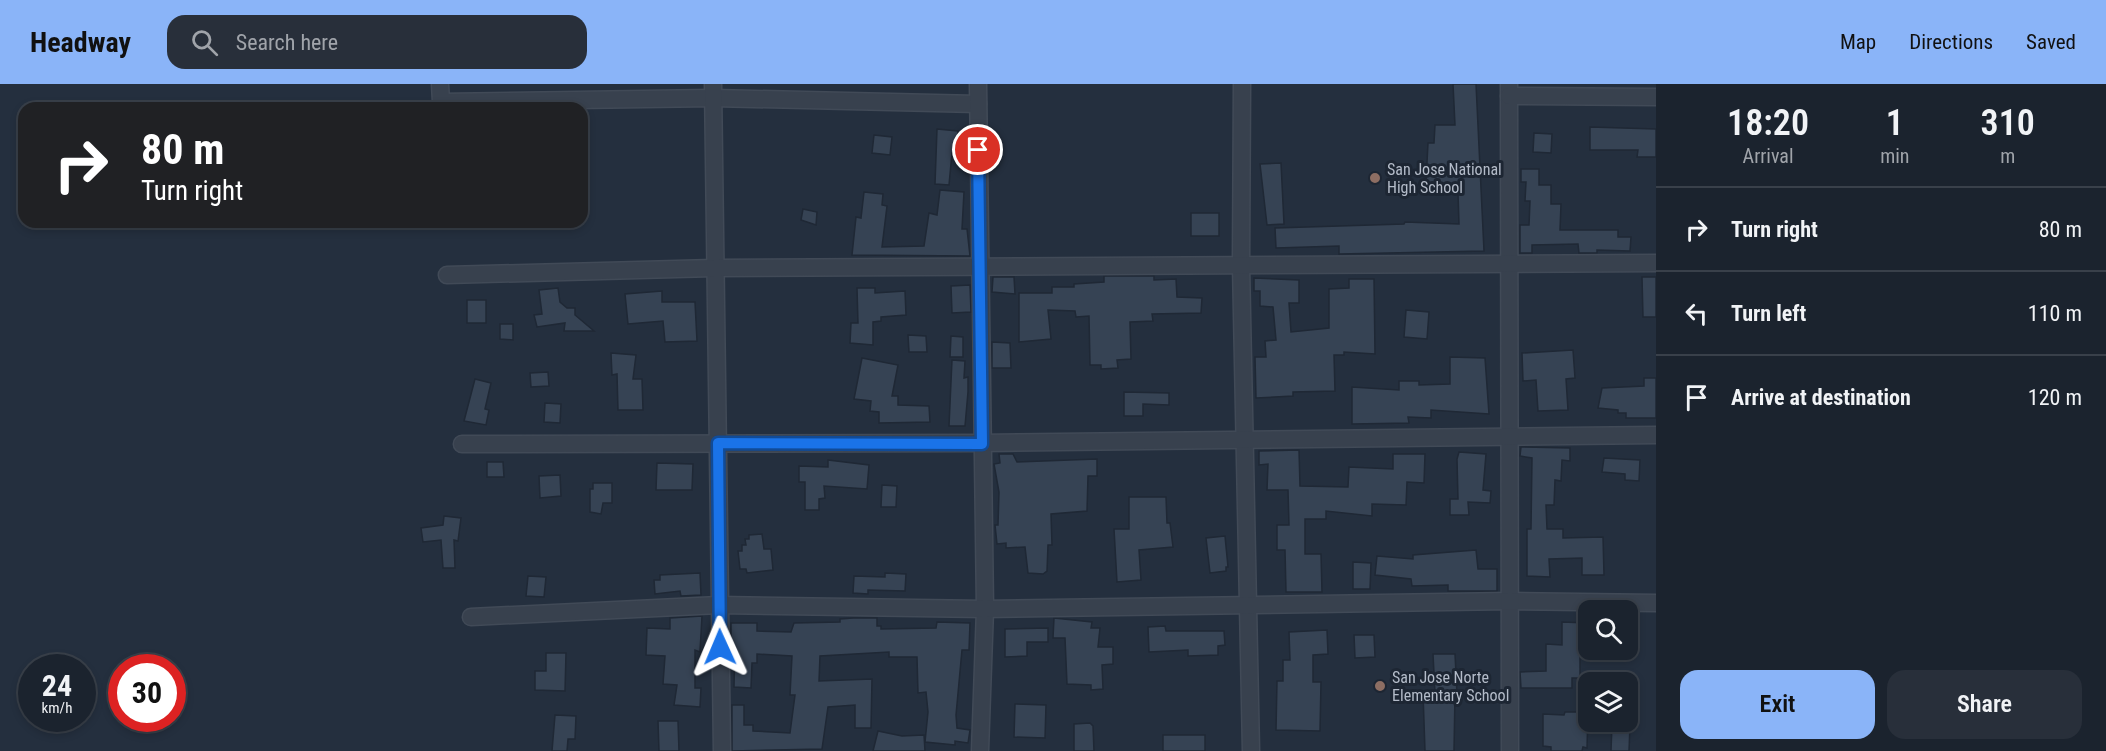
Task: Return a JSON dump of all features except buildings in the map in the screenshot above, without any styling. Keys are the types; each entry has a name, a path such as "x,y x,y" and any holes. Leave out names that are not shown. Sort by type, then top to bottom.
{"street":[{"path":"440,84 441,102 713,91 978,104"},
{"path":"978,84 984,609 980,751"},
{"path":"1242,84 1241,265 1251,751"},
{"path":"1510,751 1510,435 1507,264 1509,90 1656,97"},
{"path":"713,91 722,751"},
{"path":"447,275 714,268 1656,263"},
{"path":"462,444 982,444 1510,435 1656,435"},
{"path":"471,617 719,605 984,609 1249,607 1510,601 1656,603"}],"place":[{"name":"San Jose National High School","path":"1375,178"},
{"name":"San Jose Norte Elementary School","path":"1380,686"}],"route":[{"path":"720,647 718,443 982,444 978,150"}]}
